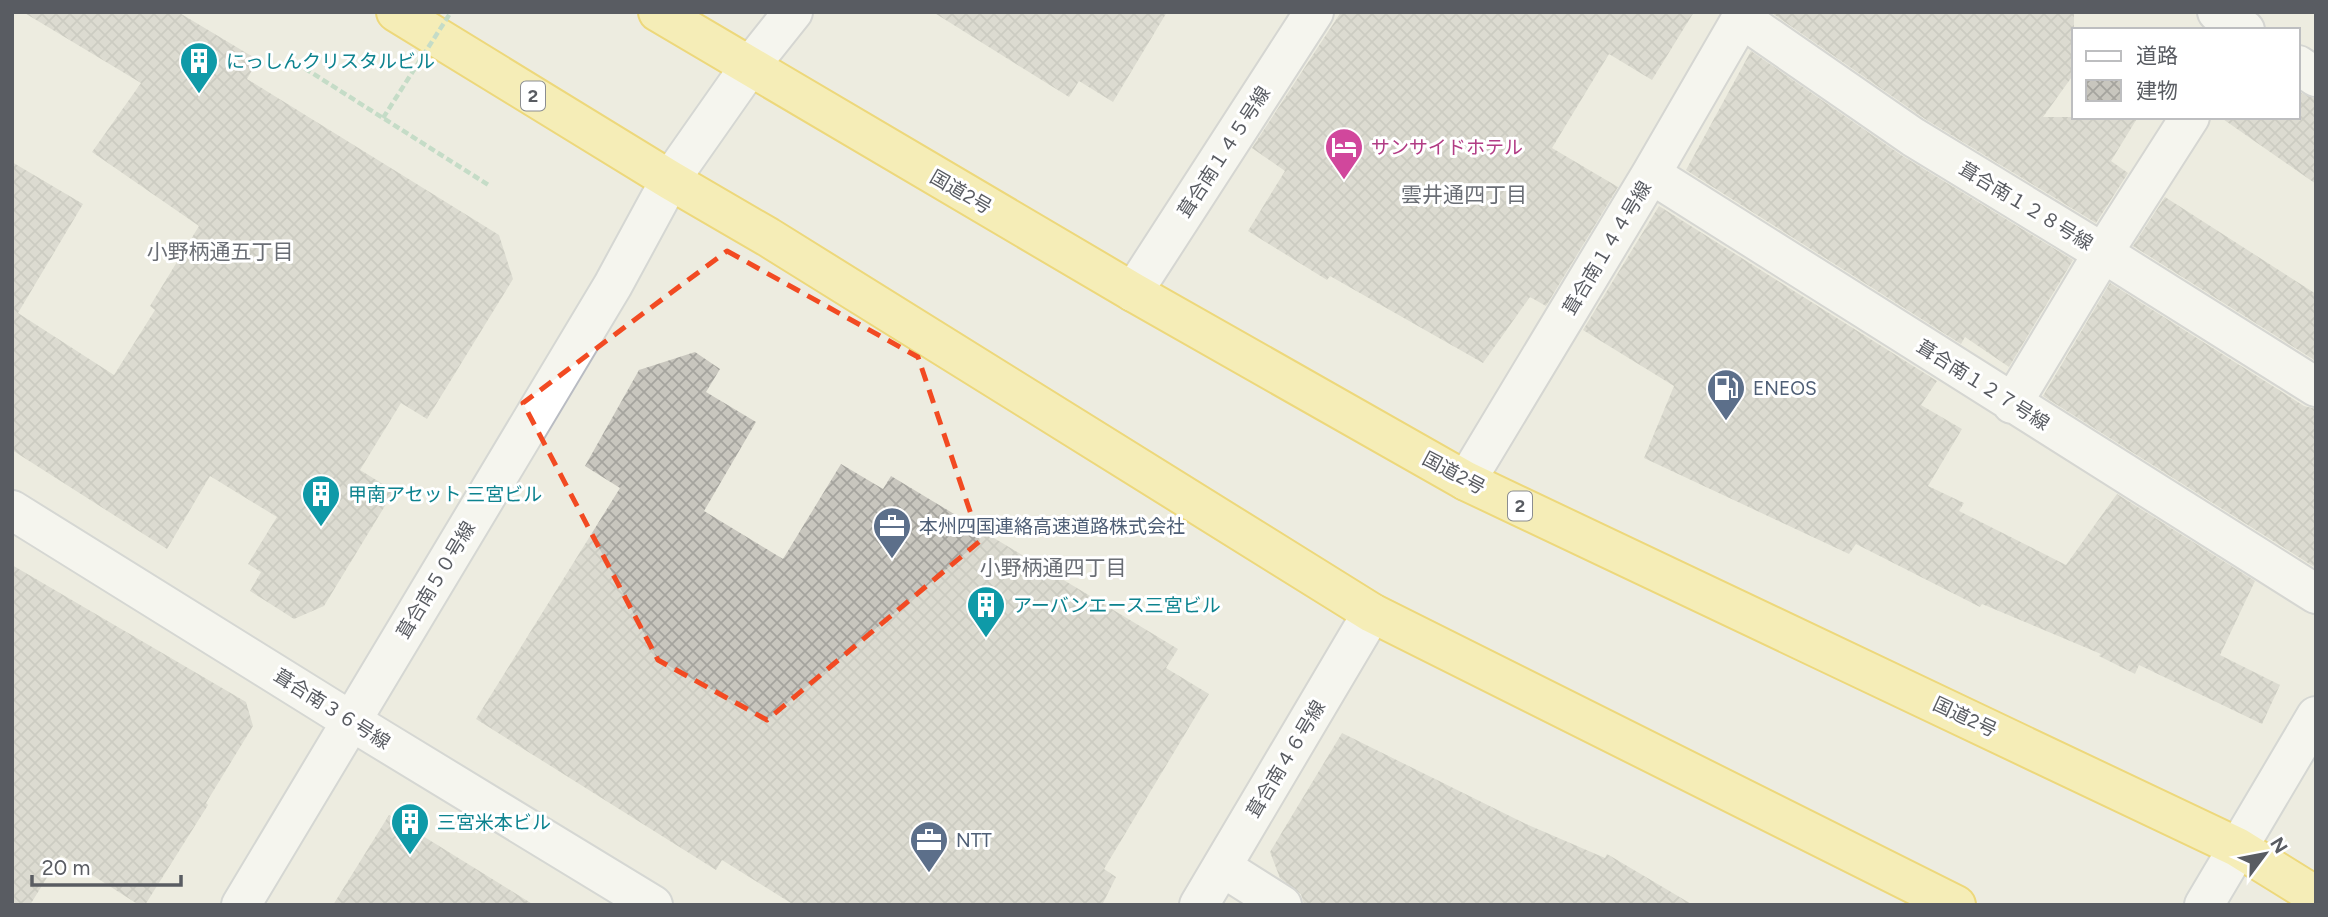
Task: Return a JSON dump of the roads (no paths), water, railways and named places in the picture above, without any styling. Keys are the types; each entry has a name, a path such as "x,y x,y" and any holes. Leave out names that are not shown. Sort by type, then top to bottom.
{"highway":[{"name":"2","path":"396,12 768,237 1372,613 1956,905"},
{"name":"国道2号","path":"658,12 1133,292 1466,481 2237,847 2316,896"}],"street":[{"name":"葺合南５０号線","path":"241,905 606,297 670,180 750,66 793,12"},
{"name":"葺合南１４５号線","path":"1133,292 1314,12"},
{"path":"2217,12 2243,28"},
{"path":"2247,28 2258,12"},
{"name":"葺合南１４４号線","path":"1466,481 1651,174 1743,15"},
{"name":"葺合南１２８号線","path":"1743,15 1913,137 2316,387"},
{"path":"2300,66 2316,76"},
{"path":"2012,404 2103,253 2189,119"},
{"name":"葺合南１２７号線","path":"1651,174 2316,594"},
{"name":"葺合南３６号線","path":"12,510 653,905"},
{"name":"葺合南４６号線","path":"1199,905 1372,613"},
{"path":"2204,905 2316,716"},
{"path":"1222,867 1282,905"}],"place":[{"name":"にっしんクリスタルビル","path":"199,95"},
{"name":"サンサイドホテル","path":"1344,181"},
{"name":"ENEOS","path":"1726,422"},
{"name":"甲南アセット 三宮ビル","path":"321,528"},
{"name":"本州四国連絡高速道路株式会社","path":"892,560"},
{"name":"アーバンエース三宮ビル","path":"986,639"},
{"name":"三宮米本ビル","path":"410,856"},
{"name":"NTT","path":"929,874"}],"district":[{"name":"雲井通四丁目","path":"1464,194"},
{"name":"小野柄通五丁目","path":"220,251"},
{"name":"小野柄通四丁目","path":"1053,567"}]}
